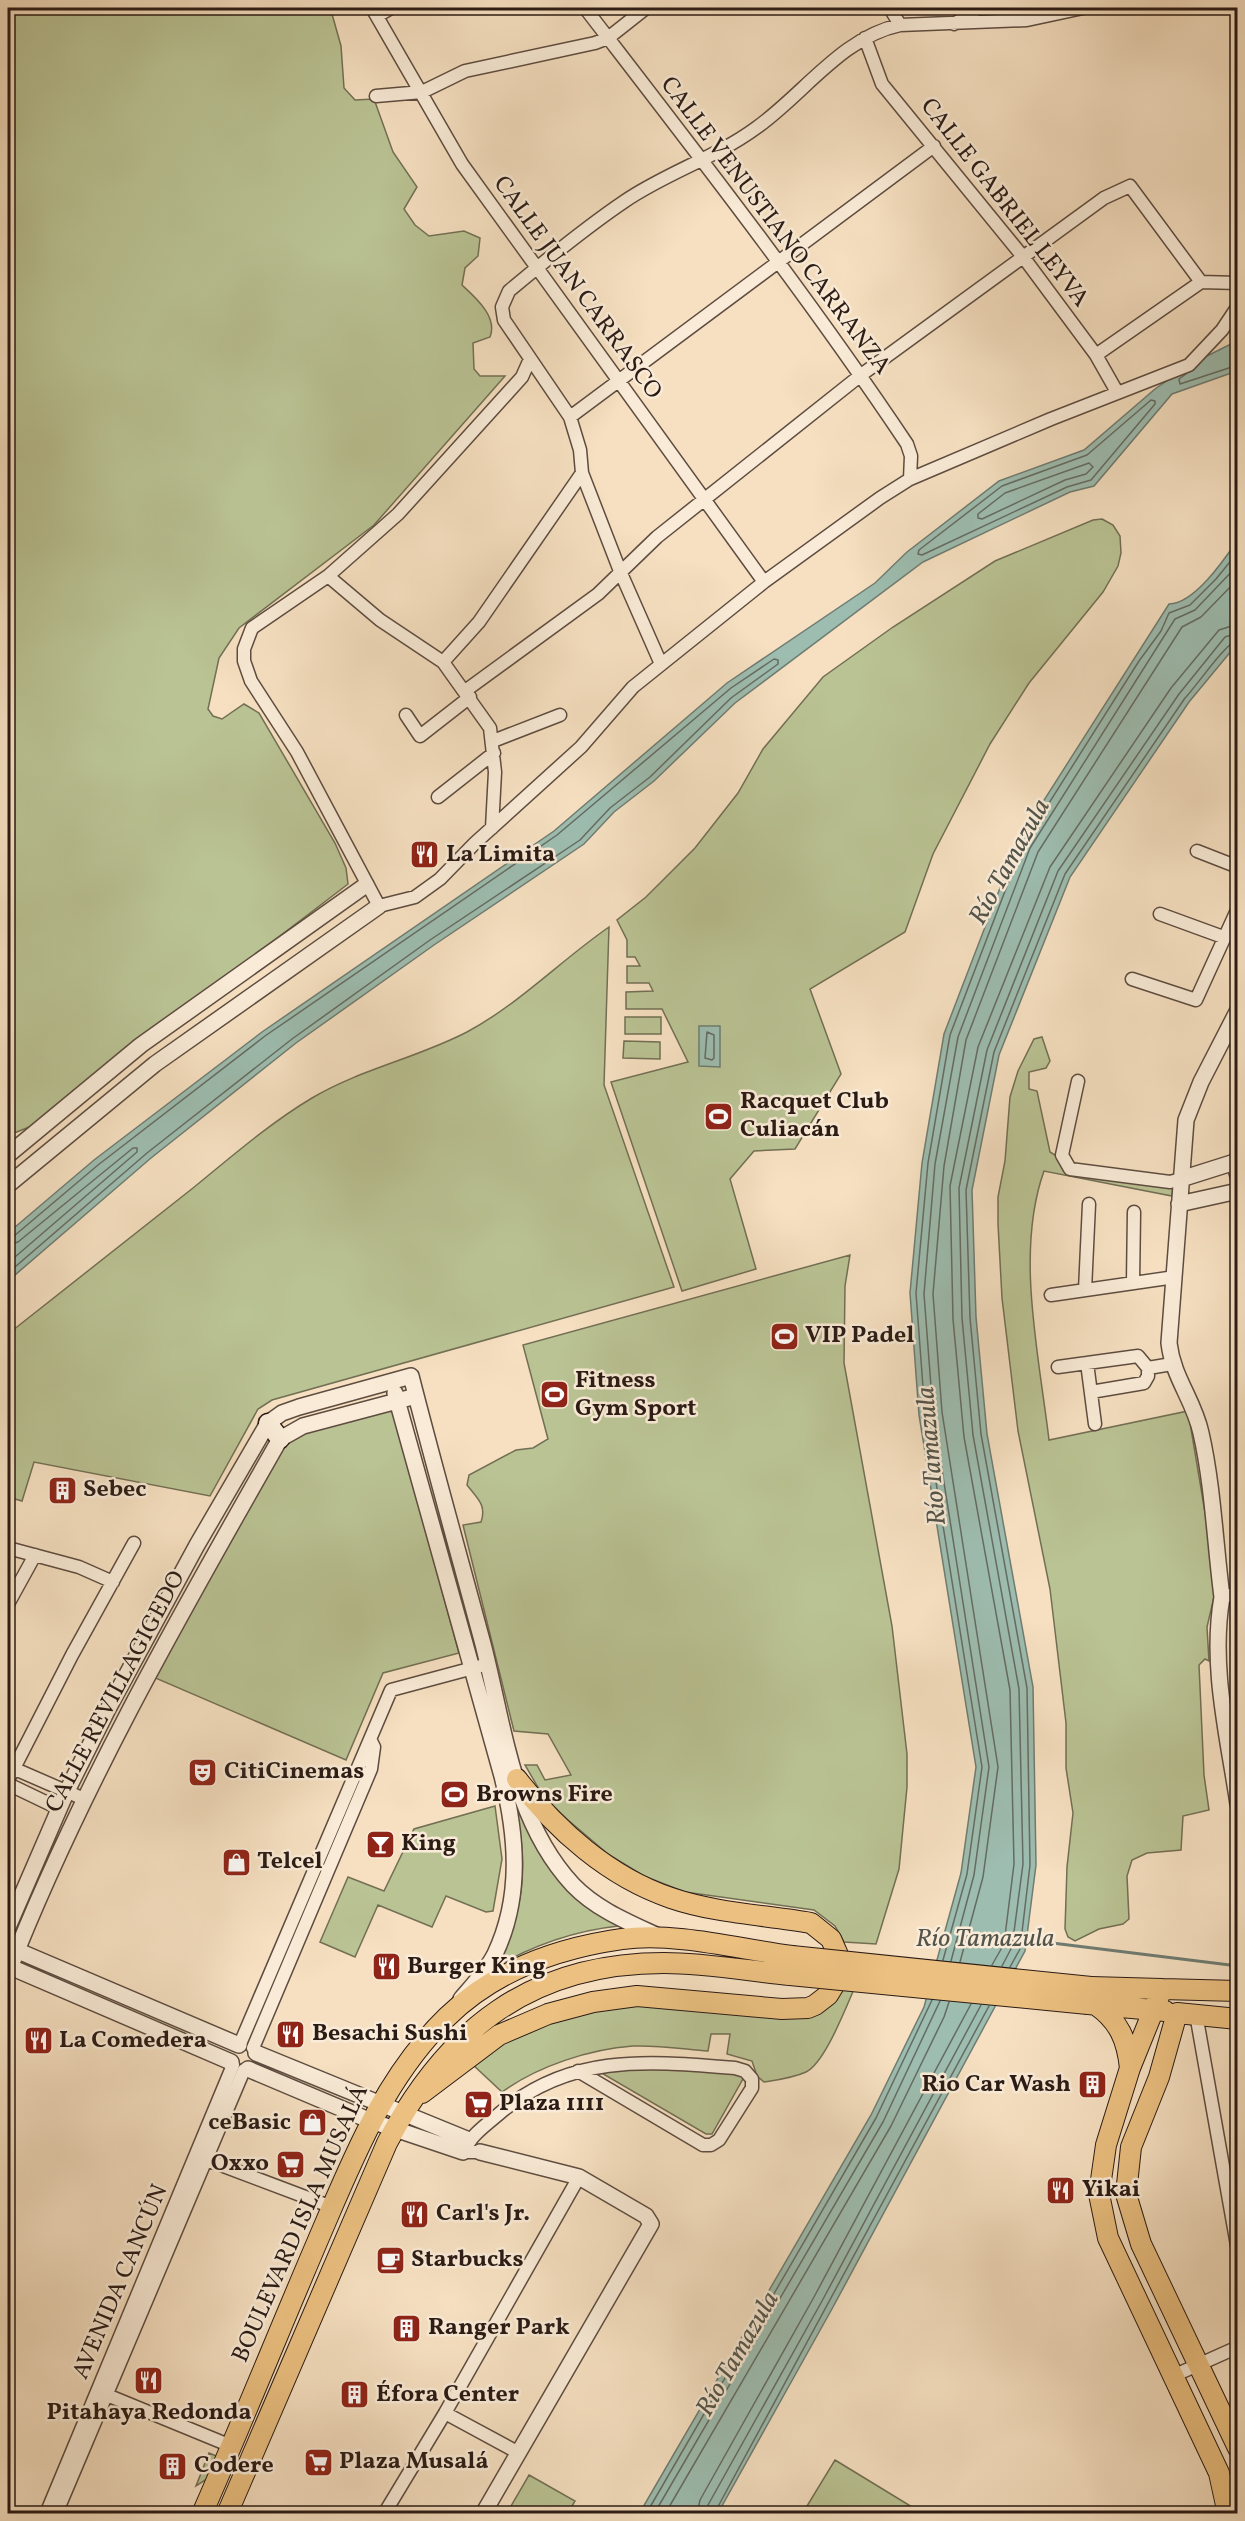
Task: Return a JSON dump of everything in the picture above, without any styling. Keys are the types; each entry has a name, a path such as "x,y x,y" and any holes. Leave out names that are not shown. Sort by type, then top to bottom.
{"main road":[{"path":"268,1424 280,1439"},
{"path":"414,2096 430,2089 466,2059 499,2036 560,2010 628,1996 782,2009 808,2008 828,1995 836,1982 838,1973 836,1947 825,1932 811,1923 694,1905 672,1899 639,1885 585,1849 539,1806 517,1779"},
{"name":"BOULEVARD ISLA MUSALÁ","path":"202,2514 332,2207 375,2113 410,2061 447,2016 513,1970 581,1947 624,1939 663,1938 791,1966"},
{"name":"BOULEVARD ISLA MUSALÁ","path":"227,2514 287,2368 399,2120 414,2096 458,2041 486,2017 539,1986 568,1976 622,1966 664,1963 791,1966 1092,1999 1155,2010 1238,2019"},
{"path":"1162,1989 1130,2068 1106,2145 1100,2174 1102,2213 1108,2238 1124,2275 1219,2473 1228,2514"},
{"name":"BOULEVARD ISLA MUSALÁ","path":"1092,1999 1162,1989 1238,1990"},
{"path":"1181,1989 1186,2014 1131,2147 1126,2194 1141,2244 1238,2448"},
{"path":"1092,1999 1119,2026 1128,2048 1130,2068"},
{"path":"267,2358 287,2368"}],"street":[{"path":"375,12 391,8"},
{"name":"CALLE VENUSTIANO CARRANZA","path":"585,8 779,261 861,375 907,444 911,456 910,479"},
{"path":"376,96 422,92 465,71 575,48 608,38 646,8"},
{"path":"890,8 900,25"},
{"path":"953,25 979,8"},
{"path":"661,664 620,571 582,473 580,450 570,417 504,320 502,307 509,291 626,200 703,161 759,126 865,38 880,29 900,25 953,25 1027,20 1083,8"},
{"name":"CALLE JUAN CARRASCO","path":"375,12 462,164 764,582"},
{"name":"CALLE GABRIEL LEYVA","path":"865,38 882,84 1024,258 1096,355 1117,392"},
{"path":"570,417 934,146"},
{"path":"406,716 420,736 467,694 598,594 620,571 705,499 861,375 1104,198 1130,186 1201,282"},
{"path":"1096,355 1201,282 1238,282"},
{"path":"8,1185 155,1064 379,906 415,897 440,879 580,747 633,687 764,582 910,479 1189,364 1222,330 1238,306"},
{"path":"379,906 297,752 251,681 243,661 244,649 252,628 328,576 398,514 522,376 530,359"},
{"path":"443,662 479,622 582,473"},
{"path":"328,576 380,620 443,662 490,728 493,747 492,828"},
{"path":"438,797 493,747 560,715"},
{"path":"1197,851 1238,867"},
{"path":"8,1155 141,1045 366,885"},
{"path":"1132,979 1196,1000 1238,908"},
{"path":"1160,914 1223,937"},
{"path":"1238,1010 1201,1082 1186,1120 1169,1343 1172,1364 1196,1414 1201,1432 1222,1597 1217,1652 1238,1804"},
{"path":"1078,1081 1062,1155 1070,1170 1170,1182 1235,1162 1238,1182"},
{"path":"1179,1204 1238,1191"},
{"path":"1085,1290 1089,1204"},
{"path":"1133,1283 1134,1212"},
{"path":"1052,1295 1175,1277"},
{"path":"1058,1367 1138,1356 1148,1368 1148,1376 1144,1383 1091,1392"},
{"path":"1087,1363 1095,1424"},
{"path":"1148,1368 1172,1364"},
{"path":"268,1424 282,1413 299,1407 411,1376 517,1779 544,1842 573,1885 600,1907 663,1938"},
{"path":"392,1381 510,1811 516,1852 515,1878 507,1917 494,1955 447,2016"},
{"path":"280,1439 303,1426 416,1396"},
{"name":"CALLE REVILLAGIGEDO","path":"8,1927 66,1793 150,1631 268,1424"},
{"name":"CALLE REVILLAGIGEDO","path":"8,1969 12,1948 136,1696 280,1439"},
{"path":"60,1809 8,1782 11,1767 134,1544"},
{"path":"8,1548 79,1567 113,1582"},
{"path":"8,1604 35,1555"},
{"path":"1222,1597 1238,1593"},
{"path":"239,2067 254,2064 247,2047 391,1690 488,1664"},
{"path":"11,1767 84,1799"},
{"path":"12,1948 247,2047 375,2113"},
{"path":"8,1969 239,2067 399,2120 480,2152 579,2177 646,2216 651,2224 649,2229 483,2514"},
{"path":"1186,2014 1238,2251"},
{"path":"239,2067 231,2054 247,2047"},
{"path":"466,2146 518,2098 539,2085 578,2071 637,2062 735,2068 745,2071 752,2079 752,2088 719,2140 711,2145 702,2145 578,2071"},
{"name":"AVENIDA CANCÚN","path":"46,2514 102,2393 239,2067"},
{"path":"202,2158 332,2207"},
{"path":"384,2514 445,2413 579,2177"},
{"path":"1173,2376 1238,2347"},
{"path":"102,2393 231,2446"},
{"name":"AVENIDA CANCÚN","path":"57,2514 102,2393"},
{"path":"445,2413 519,2453"}],"green space":[{"path":"8,8 326,8 332,14 341,46 344,88 355,100 374,99 393,152 417,187 404,209 415,225 429,236 464,231 480,238 478,256 465,268 462,285 484,308 492,330 490,337 473,343 474,369 480,376 505,376 374,525 239,628 219,658 208,709 213,716 222,719 244,704 259,713 335,843 346,868 348,884 32,1126 14,1133 8,1124"},
{"path":"1102,519 1113,525 1120,536 1121,553 1118,566 1103,592 1029,683 990,744 933,854 905,932 810,989 841,1074 795,1149 754,1151 730,1179 756,1269 682,1291 611,1082 688,1062 662,1009 626,1009 626,992 653,991 649,983 627,983 627,966 640,966 635,957 627,957 627,940 617,920 646,897 695,848 738,793 763,749 823,677 893,627 995,561 1093,520"},
{"path":"609,927 604,1085 674,1287 272,1400 258,1409 210,1496 34,1462 22,1501 8,1497 8,1334 281,1118 312,1098 350,1079 448,1041 486,1021"},
{"path":"625,1017 661,1017 661,1034 625,1034"},
{"path":"1042,1037 1050,1061 1046,1068 1029,1072 1029,1089 1037,1091 1050,1152 1069,1164 1173,1185 1172,1196 1044,1171 1035,1202 1030,1269 1035,1339 1049,1440 1188,1411 1217,1584 1207,1627 1209,1661 1205,1659 1199,1665 1204,1775 1209,1810 1183,1816 1181,1850 1147,1853 1132,1860 1127,1876 1129,1919 1123,1924 1099,1929 1075,1941 1068,1937 1065,1929 1067,1867 1073,1813 1066,1768 1066,1723 1050,1589 1018,1431 1002,1298 998,1224 998,1197 1005,1161 1010,1097 1018,1071 1034,1039"},
{"path":"624,1041 660,1042 660,1059 623,1058"},
{"path":"850,1255 845,1286 844,1363 892,1626 907,1754 907,1787 899,1869 876,1944 844,1942 835,1926 814,1910 685,1892 644,1876 608,1854 543,1796 525,1765 537,1765 545,1780 571,1775 548,1734 514,1731 463,1525 481,1522 483,1516 480,1502 467,1485 469,1475 516,1450 533,1448 548,1439 523,1345"},
{"path":"391,1405 459,1653 383,1673 346,1760 153,1677 282,1450 293,1435"},
{"path":"500,1750 554,1865 634,1925 598,1929 563,1937 497,1966 510,1936 518,1909 522,1883 520,1833"},
{"path":"495,1806 502,1859 493,1911 486,1912 446,1896 432,1927 378,1905 355,1957 320,1942 348,1877 384,1891 414,1829"},
{"path":"841,1984 855,1987 841,2020 813,2067 796,2076 764,2082 757,2076 752,2061 727,2054 730,2034 711,2034 708,2051 633,2046 582,2055 532,2074 502,2092 471,2063 497,2042 612,2002 800,2014"},
{"path":"724,2067 744,2077 712,2134 706,2134 593,2068"},
{"path":"209,2453 224,2459 215,2474 196,2486"},
{"path":"835,2460 922,2513 807,2513 807,2506"},
{"path":"529,2475 575,2501 568,2513 507,2513"}],"water":[{"path":"1237,341 1237,371 1172,394 1094,486 1070,492 923,562 735,703 654,781 614,812 584,844 434,945 296,1043 151,1158 8,1281 8,1233 94,1160 262,1032 554,831 727,683 875,583 907,552 999,481 1084,450 1155,389 1191,364"},
{"name":"Río Tamazula","path":"1237,541 1237,644 1189,702 1070,877 999,1055 972,1190 976,1317 987,1434 1033,1687 1036,1865 1025,1951 833,2307 718,2513 639,2514 871,2115 924,2007 961,1873 976,1767 919,1415 910,1293 922,1163 944,1034 1018,841 1169,604 1188,597 1208,580"},
{"path":"699,1026 720,1026 720,1067 699,1066"}],"waterway":[{"path":"1028,1940 1238,1966"}],"place":[{"name":"La Limita","path":"425,855"},
{"name":"Racquet Club Culiacán","path":"719,1116"},
{"name":"VIP Padel","path":"784,1336"},
{"name":"Fitness Gym Sport","path":"554,1395"},
{"name":"Sebec","path":"62,1490"},
{"name":"CitiCinemas","path":"203,1772"},
{"name":"Browns Fire","path":"455,1795"},
{"name":"King","path":"380,1844"},
{"name":"Telcel","path":"236,1862"},
{"name":"Burger King","path":"386,1967"},
{"name":"Besachi Sushi","path":"291,2034"},
{"name":"La Comedera","path":"38,2041"},
{"name":"Rio Car Wash","path":"1092,2085"},
{"name":"Plaza 1111","path":"478,2104"},
{"name":"ceBasic","path":"312,2123"},
{"name":"Oxxo","path":"290,2164"},
{"name":"Yikai","path":"1061,2190"},
{"name":"Carl's Jr.","path":"415,2214"},
{"name":"Starbucks","path":"390,2260"},
{"name":"Ranger Park","path":"407,2328"},
{"name":"Pitahaya Redonda","path":"149,2380"},
{"name":"Éfora Center","path":"355,2395"},
{"name":"Plaza Musalá","path":"318,2462"},
{"name":"Codere","path":"173,2466"}]}
